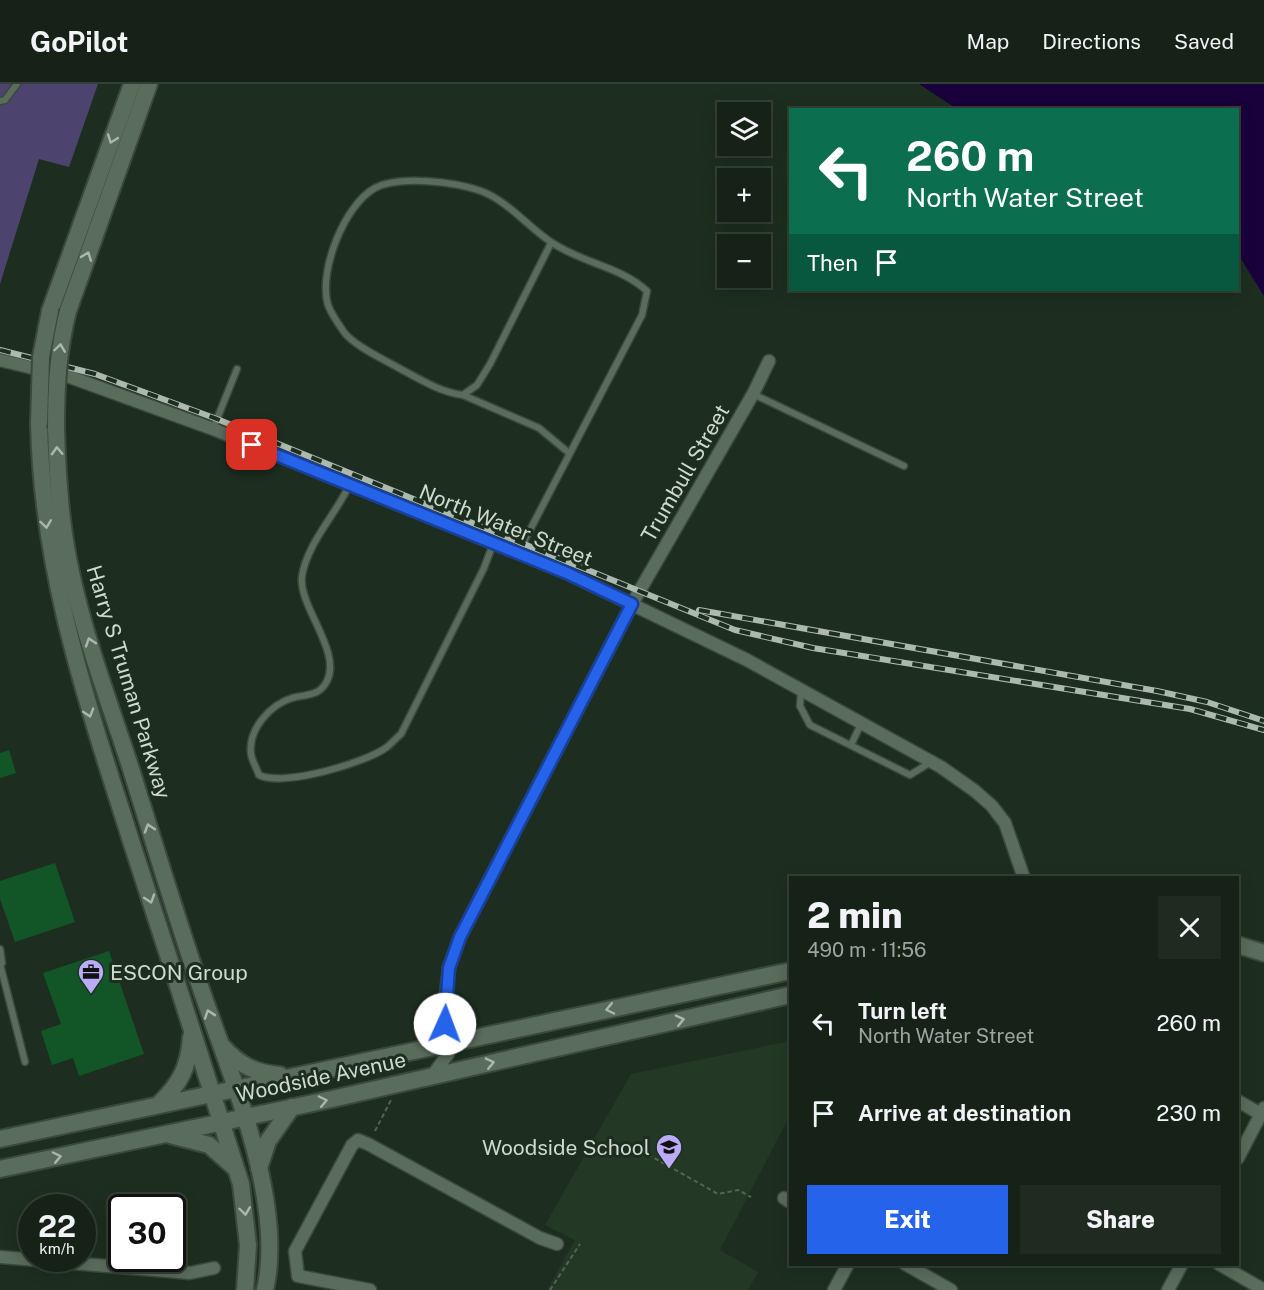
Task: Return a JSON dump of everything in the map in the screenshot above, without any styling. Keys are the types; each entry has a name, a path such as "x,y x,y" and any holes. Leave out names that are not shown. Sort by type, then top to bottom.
{"main road":[{"name":"Harry S Truman Parkway","path":"132,84 50,311 41,357 40,463 46,530 69,640 91,718 236,1168 247,1225 245,1290"},
{"name":"Harry S Truman Parkway","path":"149,84 68,311 61,340 56,379 60,504 65,541 85,625 245,1117 259,1169 270,1237 265,1290"},
{"path":"1239,945 1264,952"},
{"name":"Woodside Avenue","path":"0,1139 789,971"},
{"name":"Woodside Avenue","path":"0,1169 292,1107 789,995"},
{"path":"158,1106 183,1077 189,1059 192,1030"},
{"path":"219,1042 232,1058 246,1067 261,1074 292,1077"},
{"path":"259,1169 268,1141 292,1107"},
{"path":"164,1134 209,1145 236,1168"}],"street":[{"name":"North Water Street","path":"0,360 70,377 213,429 518,553 632,604 801,690 932,762 975,791 992,806 1005,823 1023,876"},
{"name":"Trumbull Street","path":"447,1044 445,1013 448,980 460,937 632,604 753,394 769,361"},
{"path":"432,1076 448,1054 447,1044"},
{"path":"1239,1101 1263,1113 1239,1156"},
{"path":"370,1290 298,1276 295,1251 352,1145 358,1140 540,1238 557,1244"},
{"path":"0,1257 190,1273 214,1268"},
{"path":"834,1290 847,1266"},
{"path":"909,1266 951,1290"},
{"path":"1168,1290 1181,1266"},
{"path":"1222,1266 1264,1290"}],"lane":[{"path":"0,101 5,100 16,84"},
{"path":"518,553 642,315 647,291 634,279 551,243 530,224 483,192 459,186 399,180 373,189 351,211 329,257 326,272 328,304 345,334 417,378 450,393 463,395 538,428 569,453"},
{"path":"463,395 477,385 490,364 551,243"},
{"path":"213,429 237,369"},
{"path":"753,394 904,466"},
{"path":"349,486 313,547 302,577 324,645 329,675 326,684 314,695 292,698 277,705 265,715 254,733 251,753 259,775 269,780 293,779 329,770 386,748 400,734 484,568 493,543"},
{"path":"801,690 800,706 810,725 910,775 932,762"},
{"path":"850,745 861,724"},
{"path":"0,949 1,963 25,1062"}],"path":[{"path":"375,1131 393,1098"},
{"path":"635,1147 718,1194 738,1190 751,1197"},
{"path":"550,1290 580,1244"}],"shaded area":[{"path":"0,84 98,84 69,167 39,159 0,284"},
{"path":"919,84 1264,84 1264,296 1239,256 1239,108 955,108"},
{"name":"Woodside School","path":"789,1041 789,1117 720,1250 758,1272 748,1290 547,1290 575,1240 545,1225 631,1074"}],"building":[{"path":"9,750 16,773 0,778 0,753"},
{"path":"55,863 75,922 15,942 0,899 0,881"},
{"path":"109,951 144,1054 79,1076 73,1058 52,1065 41,1031 61,1024 43,973"}],"railway":[{"path":"0,350 95,374 217,419 735,630 813,648 1190,709 1264,730"},
{"path":"699,610 1157,691 1207,702 1264,721"}],"place":[{"name":"ESCON Group","path":"91,995"},
{"name":"Woodside School","path":"669,1170"}],"route":[{"path":"252,445 567,573 632,604 460,937 449,968 445,1024"}]}
